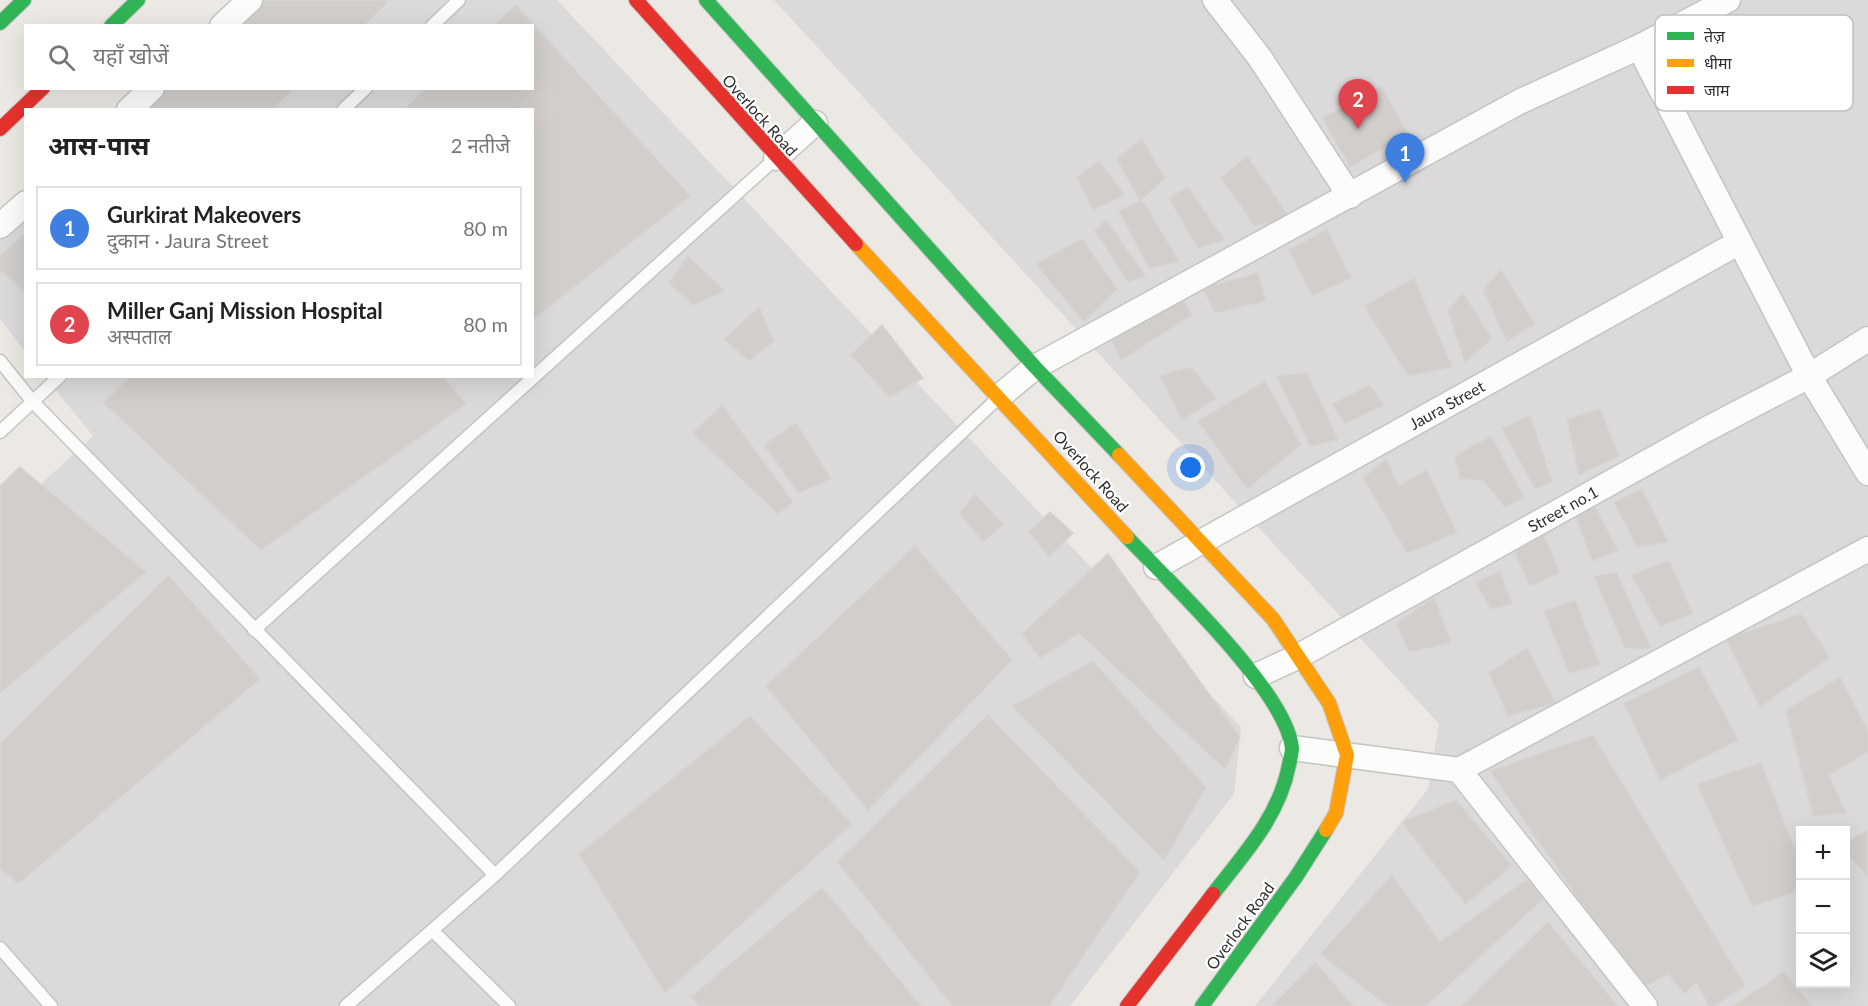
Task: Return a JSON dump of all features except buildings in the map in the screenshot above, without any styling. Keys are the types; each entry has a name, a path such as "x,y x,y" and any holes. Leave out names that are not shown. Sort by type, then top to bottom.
{"street":[{"path":"0,23 24,0"},
{"path":"113,24 138,0"},
{"path":"224,24 250,0"},
{"name":"Overlock Road","path":"636,0 776,158 1000,396 1256,676 1280,713 1292,748 1284,790 1265,827 1127,1006"},
{"name":"Overlock Road","path":"706,0 1035,367 1203,542 1273,620 1329,703 1347,755 1336,813 1296,877 1202,1006"},
{"path":"1215,0 1260,58 1350,196"},
{"path":"1700,15 1728,0"},
{"path":"1000,396 1035,367 1520,102 1655,39"},
{"path":"1639,47 1655,79"},
{"path":"0,129 41,90"},
{"path":"131,108 151,90"},
{"path":"1671,111 1809,376 1868,473"},
{"path":"776,158 815,123"},
{"path":"0,226 24,205"},
{"name":"Jaura Street","path":"1156,567 1738,243"},
{"name":"Street no.1","path":"1256,676 1299,656 1707,429 1809,376 1868,339"},
{"path":"1292,748 1459,770 1868,549"},
{"path":"1459,770 1645,1006"}],"lane":[{"path":"434,24 459,0"},
{"path":"345,108 364,90"},
{"path":"534,377 776,158"},
{"path":"0,362 33,402 495,875"},
{"path":"0,432 58,378"},
{"path":"254,630 533,378"},
{"path":"346,1006 495,875 1000,396"},
{"path":"433,931 509,1006"},
{"path":"0,948 51,1006"}],"shaded area":[{"path":"252,0 557,0 1241,727 1234,794 1070,1006 0,1006 0,522 93,436 46,378 534,378 534,108 139,108 159,90 534,90 534,24 227,24"},
{"path":"774,0 1868,0 1868,1006 1255,1006 1428,789 1439,724"},
{"path":"24,218 24,350 0,319 0,241"}],"traffic: fast":[{"path":"0,23 24,0"},
{"path":"113,24 138,0"},
{"path":"706,0 1035,367 1119,455"},
{"path":"1127,537 1196,608 1248,668 1285,724 1292,748 1284,784 1269,818 1213,894"},
{"path":"1202,1006 1296,877 1326,830"}],"traffic: slow":[{"path":"856,244 1127,537"},
{"path":"1119,455 1273,619 1329,703 1347,755 1336,813 1326,830"}],"traffic: jam":[{"path":"636,0 856,244"},
{"path":"0,129 41,90"},
{"path":"1127,1006 1213,894"}],"place":[{"name":"Miller Ganj Mission Hospital","path":"1358,129"},
{"name":"Gurkirat Makeovers","path":"1405,183"}]}
